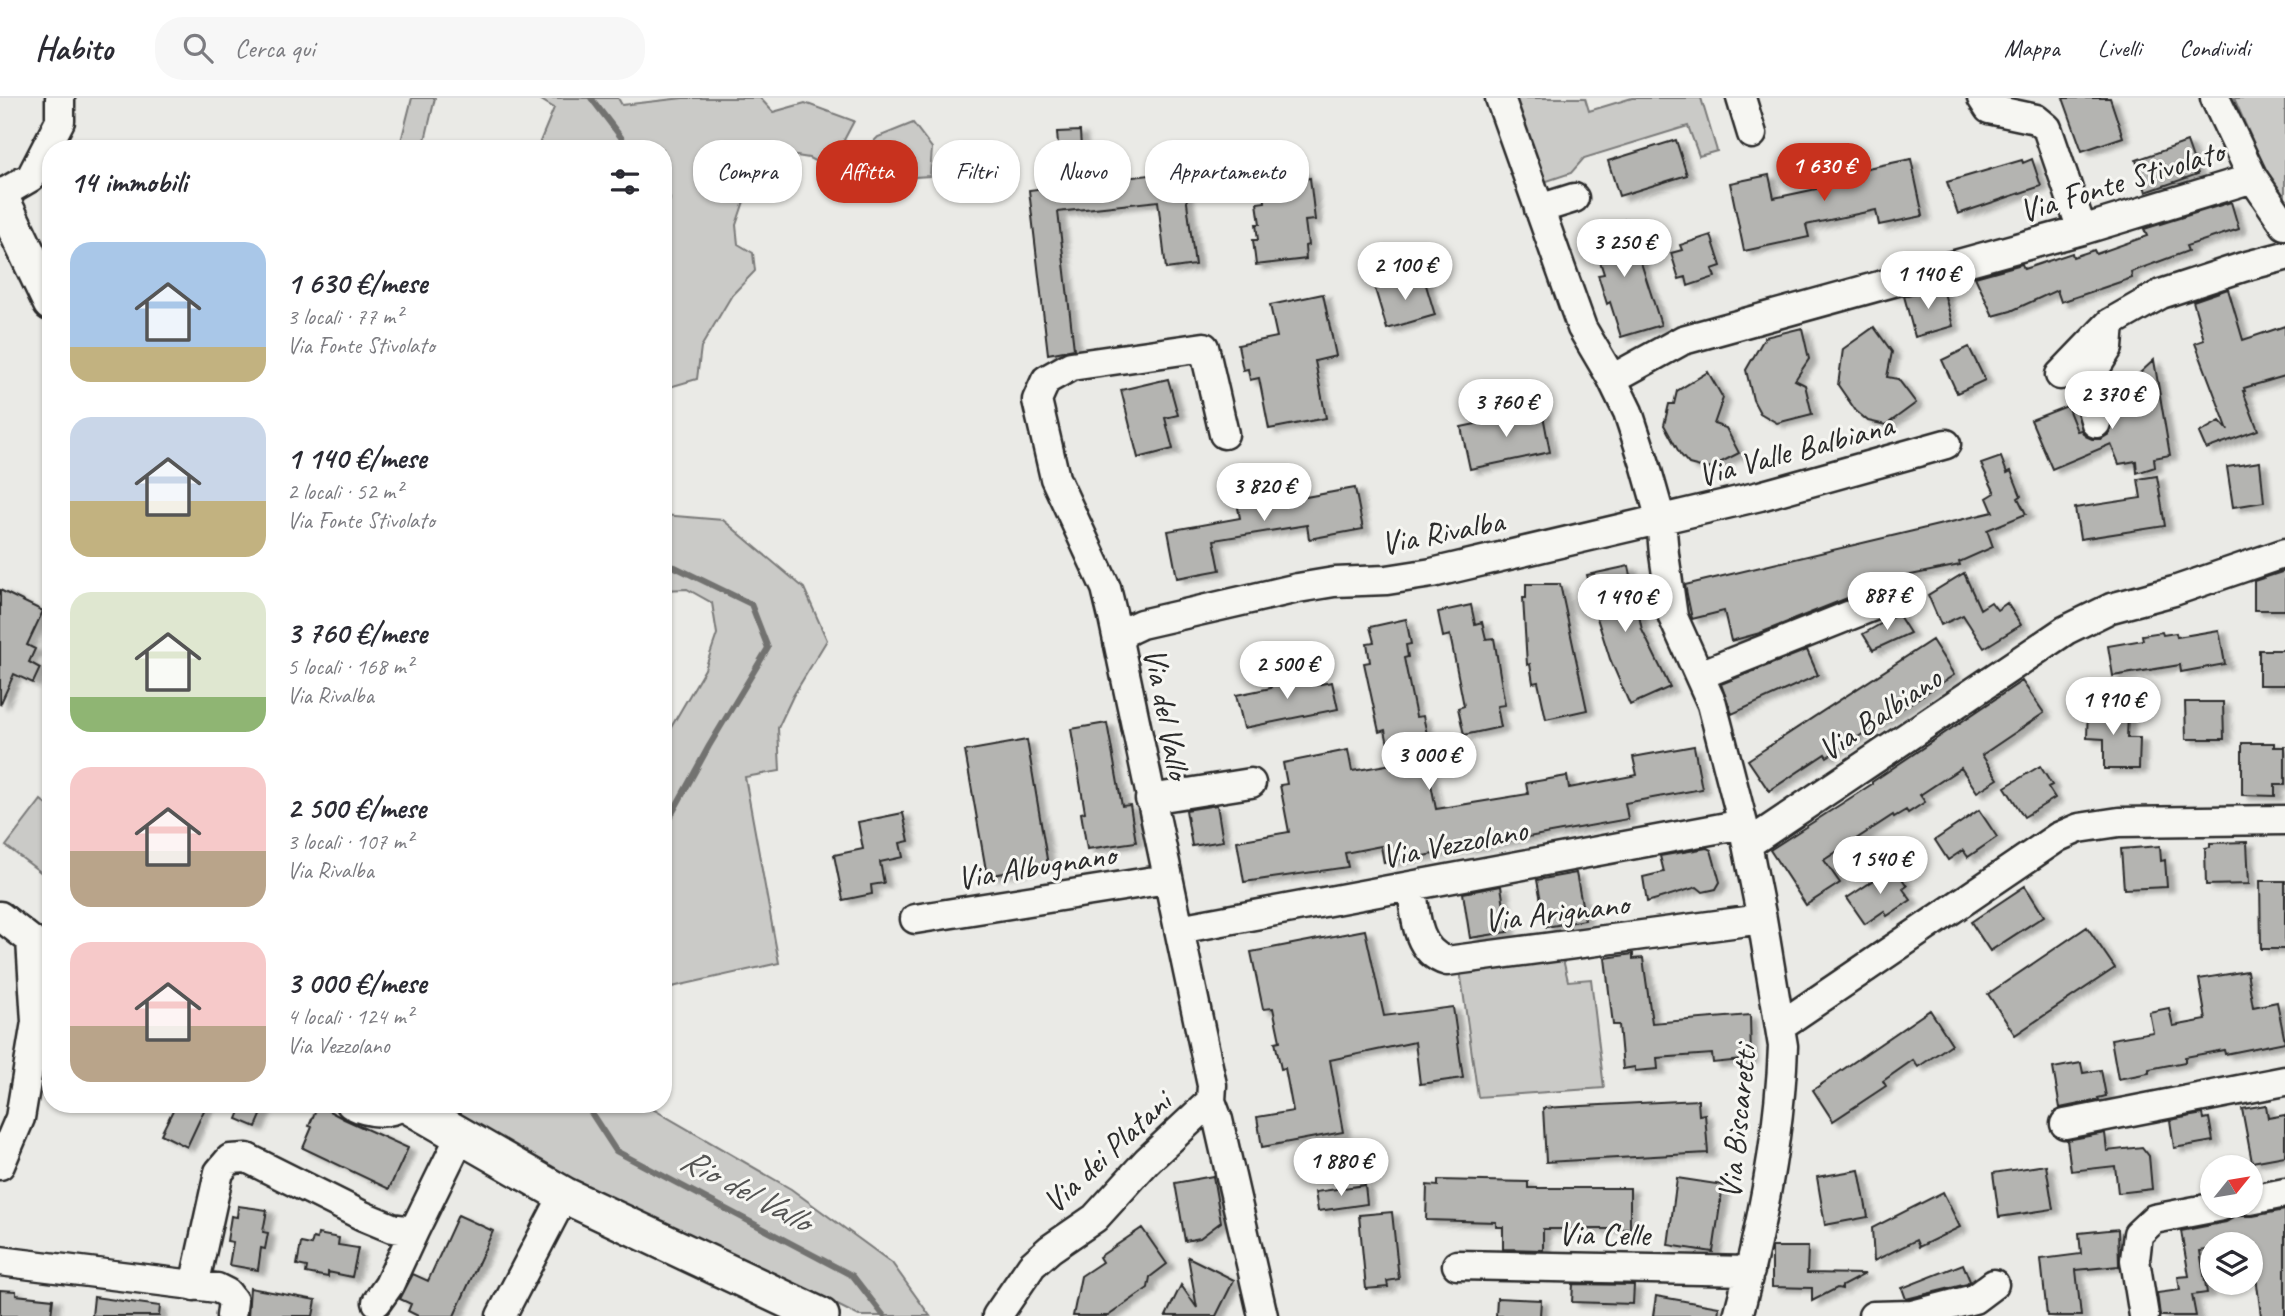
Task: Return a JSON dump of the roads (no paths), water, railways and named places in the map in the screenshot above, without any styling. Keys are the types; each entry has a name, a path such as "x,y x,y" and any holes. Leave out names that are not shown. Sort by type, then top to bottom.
{"main road":[{"path":"0,196 42,284"},
{"path":"421,1113 564,1195 801,1312"}],"street":[{"path":"50,140 60,121 61,98"},
{"name":"Via Biscaretti","path":"1500,98 1582,328 1628,412 1661,520 1673,617 1712,704 1746,834 1783,1046 1768,1178 1750,1271 1745,1315"},
{"path":"1741,98 1752,134"},
{"path":"1982,98 1989,108 2036,118 2048,128 2082,230"},
{"path":"2215,98 2253,178 2285,225"},
{"path":"0,196 31,177 42,156"},
{"name":"Via Fonte Stivolato","path":"1612,379 1683,341 2082,230 2253,178"},
{"path":"1539,209 1574,198"},
{"path":"2060,375 2110,323 2161,294 2285,256"},
{"path":"2096,422 2090,402 2088,380 2108,348 2110,323"},
{"name":"Via del Vallo","path":"1224,434 1205,347 1071,366 1046,380 1037,400 1055,478 1105,588 1212,1085 1211,1101 1218,1120 1263,1316"},
{"name":"Via Valle Balbiana","path":"1661,520 1760,496 1946,444"},
{"name":"Via Rivalba","path":"1118,642 1126,631 1141,624 1244,600 1334,582 1387,580 1432,573 1661,520"},
{"name":"Via Balbiano","path":"1746,834 2066,630 2111,608 2174,591 2285,553"},
{"path":"1700,676 1906,593"},
{"path":"1150,799 1251,783"},
{"path":"1780,1026 2050,842 2079,828 2119,822 2285,820"},
{"name":"Via Vezzolano","path":"1179,929 1412,887 1746,834"},
{"name":"Via Albugnano","path":"915,919 1167,880"},
{"name":"Via Arignano","path":"1412,887 1423,943 1431,954 1447,961 1762,919"},
{"path":"0,916 41,948 36,1022 20,1118 0,1165"},
{"path":"2065,1124 2285,1081"},
{"name":"Via dei Platani","path":"997,1316 1032,1265 1095,1218 1147,1161 1211,1101"},
{"path":"377,1302 389,1285 460,1137"},
{"path":"194,1286 219,1172 230,1159 247,1158 363,1216 392,1228 414,1231"},
{"path":"2263,1197 2285,1193"},
{"path":"500,1316 564,1195"},
{"path":"2144,1316 2135,1260 2138,1234 2154,1219 2200,1210"},
{"path":"0,1261 217,1288 227,1293 233,1301 231,1316"},
{"name":"Via Celle","path":"1457,1265 1750,1271"},
{"name":"Via dei Platani","path":"1011,1316 1020,1284"},
{"path":"1873,1316 1912,1315 1974,1299 1994,1284"}],"waterway":[{"name":"Rio del Vallo","path":"591,98 623,140"},
{"name":"Rio del Vallo","path":"672,566 751,604 768,648 672,814"},
{"name":"Rio del Vallo","path":"591,1113 616,1151 853,1276 884,1316"}]}
